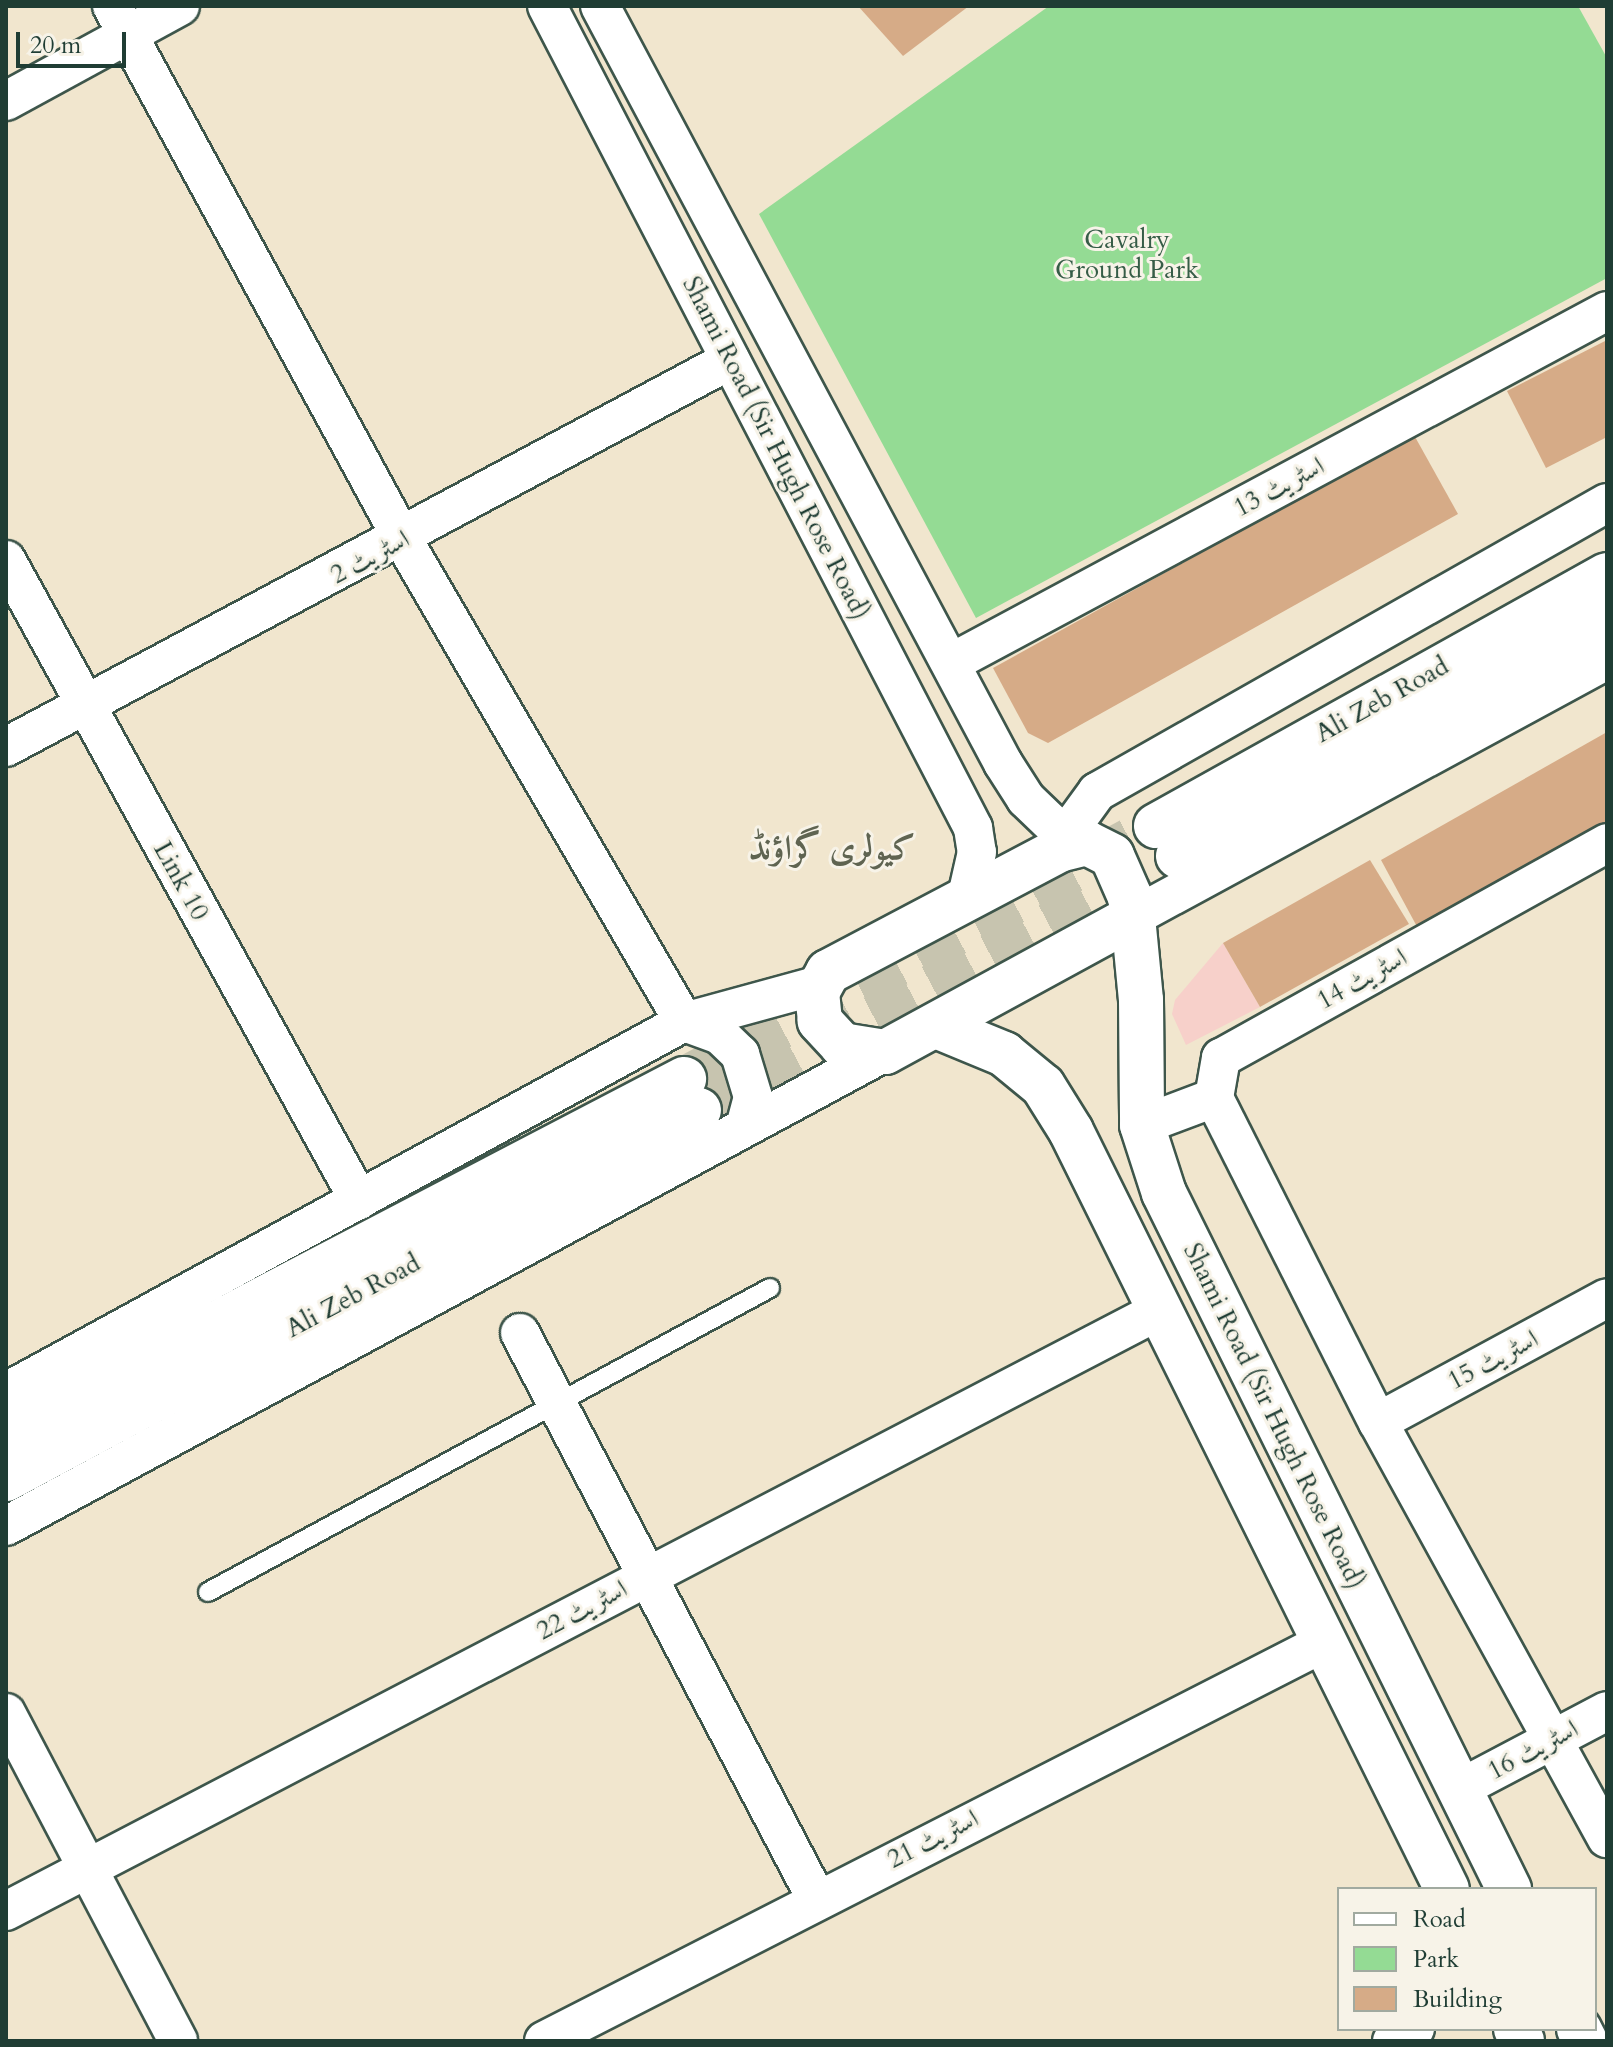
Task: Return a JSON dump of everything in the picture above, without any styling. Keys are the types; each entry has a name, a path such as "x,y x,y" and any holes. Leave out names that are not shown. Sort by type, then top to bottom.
{"main road":[{"name":"Ali Zeb Road","path":"1607,575 1167,841 1607,618"},
{"path":"1073,844 967,896 828,972 819,985 816,1008 833,1041 885,1052 1133,917"},
{"name":"Shami Road (Sir Hugh Rose Road)","path":"1073,844 1102,847 1112,856 1127,882 1133,917 1142,1125 1164,1193 1508,1887"},
{"name":"Shami Road (Sir Hugh Rose Road)","path":"936,1026 1004,1054 1043,1086 1446,1887"},
{"name":"Ali Zeb Road","path":"6,1433 691,1095 6,1479"}],"street":[{"path":"6,101 120,20 180,6"},
{"path":"555,20 604,8"},
{"name":"Shami Road (Sir Hugh Rose Road)","path":"604,8 1016,784 1073,844"},
{"path":"120,20 403,540 684,1022 720,1035 740,1054 753,1097 745,1127"},
{"name":"Shami Road (Sir Hugh Rose Road)","path":"555,20 973,828 977,852 967,896"},
{"name":"اسٹریٹ 13","path":"951,663 1607,311"},
{"name":"اسٹریٹ 2","path":"6,747 403,540 730,360"},
{"path":"1073,844 1076,821 1097,792 1607,503"},
{"name":"Link 10","path":"6,560 84,707 359,1200"},
{"path":"1133,917 1607,660"},
{"name":"اسٹریٹ 14","path":"1214,1098 1221,1058 1607,843"},
{"path":"6,1392 684,1022 819,985"},
{"path":"6,1526 885,1052"},
{"path":"1142,1125 1214,1098 1378,1422 1607,1838"},
{"name":"اسٹریٹ 15","path":"1378,1422 1607,1298"},
{"name":"اسٹریٹ 22","path":"6,1911 1158,1311"},
{"path":"520,1333 651,1574 816,1898"},
{"name":"اسٹریٹ 21","path":"544,2041 816,1898 1325,1642"},
{"name":"اسٹریٹ 16","path":"1459,1789 1607,1711"},
{"path":"6,1713 178,2041"},
{"path":"1392,2041 1411,2031"}],"lane":[{"path":"208,1592 557,1400 770,1288"}],"shaded area":[{"path":"1223,943 1260,1007 1186,1045 1172,1014 1175,1000"}],"green space":[{"name":"Cavalry Ground Park","path":"1049,6 1578,6 1607,58 1607,278 976,618 759,214"}],"building":[{"path":"858,6 969,6 903,56"},
{"path":"1607,340 1607,437 1546,468 1507,391"},
{"path":"1414,435 1458,514 1048,743 1028,733 993,668"},
{"path":"1607,732 1607,833 1421,934 1381,860"},
{"path":"1370,860 1409,924 1260,1007 1223,943"}],"tunnel":[{"path":"684,1079 1156,826"},
{"path":"699,1110 1178,856"}],"district":[{"name":"کیولری گراؤنڈ","path":"832,849"}]}
